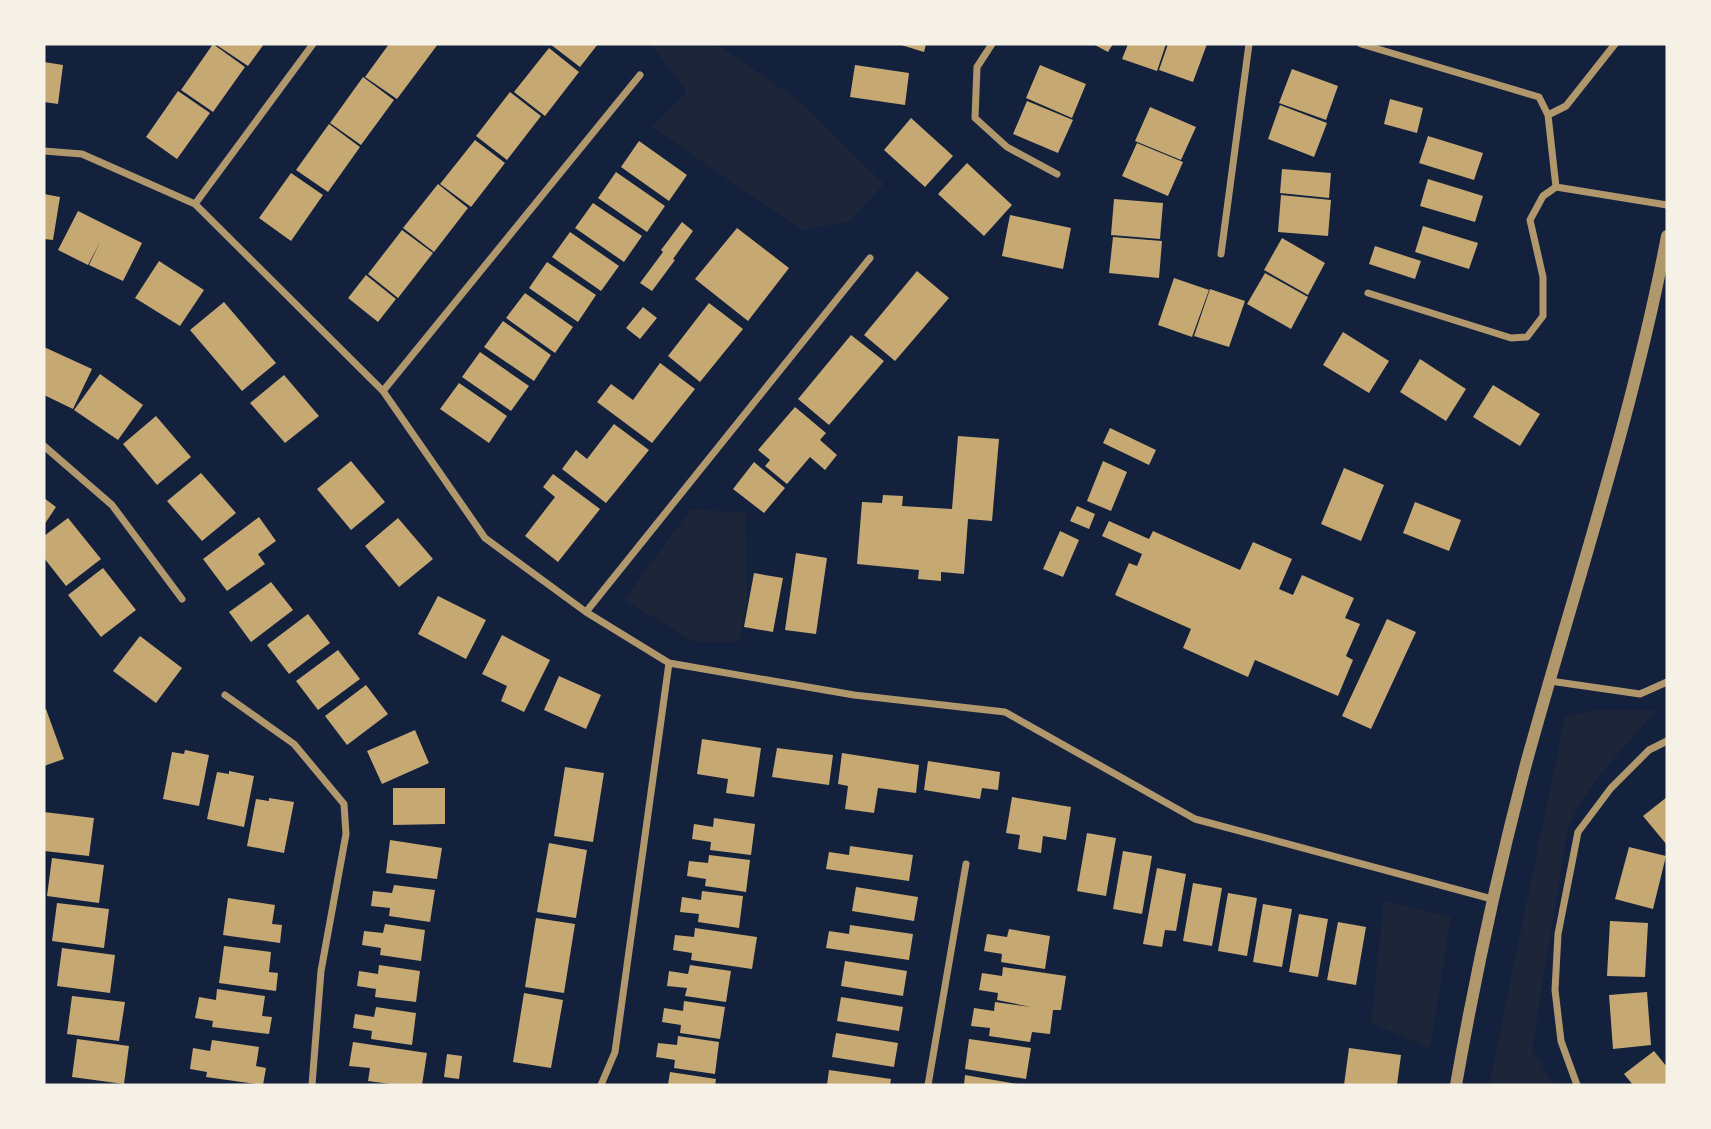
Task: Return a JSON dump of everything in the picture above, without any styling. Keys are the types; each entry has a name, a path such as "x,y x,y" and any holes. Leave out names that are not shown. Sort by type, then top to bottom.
{"street":[{"path":"195,204 313,44"},
{"path":"992,44 977,67 975,118 1007,146 1057,174"},
{"path":"1221,254 1249,44"},
{"path":"1361,44 1538,97 1548,115 1556,187"},
{"path":"1548,115 1566,106 1615,44"},
{"path":"383,391 640,75"},
{"path":"44,151 82,154 195,204 383,391 485,538 586,612 669,663 854,695 1005,712 1195,819 1493,899"},
{"path":"1368,293 1511,338 1527,337 1543,316 1543,277 1530,220 1543,196 1556,187 1667,205"},
{"path":"1455,1085 1513,815 1635,378 1667,236"},
{"path":"586,612 870,258"},
{"path":"44,446 112,505 182,598"},
{"path":"601,1085 615,1052 669,663"},
{"path":"1550,681 1640,694 1667,682"},
{"path":"225,695 294,744 344,804 346,834 321,971 312,1085"},
{"path":"1577,1085 1561,1041 1555,990 1558,934 1578,832 1620,778 1649,750 1667,741"},
{"path":"928,1085 966,864"}],"shaded area":[{"path":"651,44 716,44 798,100 884,184 850,221 802,230 652,127 687,92"},
{"path":"691,509 746,513 747,601 739,642 695,642 624,600"},
{"path":"1593,710 1656,710 1598,777 1568,825 1532,1050 1555,1085 1489,1085 1565,717"},
{"path":"1384,900 1451,917 1430,1048 1371,1023"}],"building":[{"path":"213,44 245,67 213,112 181,90"},
{"path":"215,44 264,44 248,66"},
{"path":"389,44 438,44 397,99 365,77"},
{"path":"550,44 598,44 580,67"},
{"path":"898,44 926,44 924,52"},
{"path":"1093,44 1113,44 1108,52"},
{"path":"1128,44 1166,44 1157,71 1122,59"},
{"path":"1168,44 1207,44 1193,82 1159,70"},
{"path":"549,48 579,72 545,116 514,92"},
{"path":"44,62 63,65 58,104 44,102"},
{"path":"855,65 909,73 905,105 850,97"},
{"path":"1040,65 1086,84 1072,118 1026,98"},
{"path":"1292,69 1338,86 1326,120 1279,103"},
{"path":"363,77 394,100 361,145 330,123"},
{"path":"178,91 210,113 177,159 146,137"},
{"path":"510,92 541,116 507,160 476,136"},
{"path":"1390,99 1423,108 1417,133 1384,124"},
{"path":"1027,101 1073,120 1058,153 1013,134"},
{"path":"1280,105 1327,123 1314,157 1268,139"},
{"path":"1150,107 1196,127 1181,160 1135,141"},
{"path":"911,118 953,156 925,187 884,150"},
{"path":"329,124 360,147 328,192 296,170"},
{"path":"1428,136 1483,153 1474,180 1419,163"},
{"path":"475,140 505,163 471,207 440,184"},
{"path":"639,141 687,175 669,201 621,167"},
{"path":"1137,143 1183,162 1168,196 1122,176"},
{"path":"967,163 1012,205 984,236 938,194"},
{"path":"1282,169 1331,173 1329,198 1280,193"},
{"path":"616,172 665,206 647,232 598,198"},
{"path":"291,173 323,195 291,241 259,218"},
{"path":"1428,179 1483,196 1475,222 1420,206"},
{"path":"438,184 468,208 434,252 403,228"},
{"path":"44,194 60,197 53,240 44,239"},
{"path":"1281,195 1331,200 1328,236 1278,232"},
{"path":"1114,199 1163,203 1160,239 1111,235"},
{"path":"593,203 642,236 624,262 575,228"},
{"path":"78,211 142,243 123,281 89,265 100,242 88,265 58,250"},
{"path":"1010,215 1071,228 1063,269 1002,256"},
{"path":"682,222 693,231 652,291 640,283"},
{"path":"1423,226 1478,243 1469,269 1415,252"},
{"path":"737,228 789,268 748,321 695,279"},
{"path":"402,230 433,253 398,298 368,274"},
{"path":"570,232 619,266 601,291 552,257"},
{"path":"1113,237 1162,241 1159,278 1109,273"},
{"path":"1282,238 1325,263 1308,295 1264,270"},
{"path":"1375,246 1421,261 1415,279 1369,264"},
{"path":"159,261 204,290 180,326 135,298"},
{"path":"547,262 596,295 578,322 529,288"},
{"path":"917,271 949,298 895,361 864,335"},
{"path":"1265,273 1308,297 1291,329 1247,304"},
{"path":"366,275 396,299 378,322 348,298"},
{"path":"1174,278 1209,290 1192,337 1158,325"},
{"path":"1210,289 1245,301 1229,347 1194,336"},
{"path":"525,293 573,327 555,353 506,318"},
{"path":"224,302 276,363 242,391 190,330"},
{"path":"709,303 743,329 700,382 668,356"},
{"path":"643,307 657,318 640,339 626,328"},
{"path":"503,321 551,355 534,381 484,347"},
{"path":"1343,332 1389,361 1369,393 1323,365"},
{"path":"851,335 884,361 829,425 798,399"},
{"path":"44,347 92,369 73,409 44,395"},
{"path":"480,352 529,386 511,411 462,377"},
{"path":"1420,359 1466,389 1446,421 1400,392"},
{"path":"660,363 695,389 652,443 597,402 611,384 633,400"},
{"path":"100,374 143,405 118,440 74,410"},
{"path":"284,375 319,416 285,443 250,403"},
{"path":"459,383 507,416 489,443 440,409"},
{"path":"1493,385 1540,414 1520,446 1473,417"},
{"path":"795,407 826,433 820,440 837,455 825,470 810,457 787,484 765,466 770,460 758,450"},
{"path":"156,416 191,457 157,485 123,444"},
{"path":"614,424 649,450 606,503 562,469 576,450 587,459"},
{"path":"1110,428 1156,450 1149,465 1103,443"},
{"path":"958,436 999,439 992,521 968,519 964,574 941,572 941,581 918,579 919,570 857,564 862,502 882,503 883,495 903,496 902,506 952,509"},
{"path":"351,461 385,502 351,530 317,489"},
{"path":"1103,461 1127,472 1111,511 1087,501"},
{"path":"754,462 785,488 764,513 733,489"},
{"path":"1344,468 1384,485 1361,541 1321,524"},
{"path":"201,473 236,513 202,541 167,501"},
{"path":"553,474 600,509 558,562 525,536 555,497 543,487"},
{"path":"44,498 56,507 44,525"},
{"path":"1415,502 1461,520 1449,551 1403,533"},
{"path":"1077,506 1095,514 1089,529 1070,521"},
{"path":"259,517 276,541 258,554 265,564 227,591 203,559"},
{"path":"68,518 101,559 66,586 44,558 44,536"},
{"path":"398,518 433,559 399,587 365,546"},
{"path":"1109,521 1149,539 1153,531 1240,570 1253,542 1292,559 1279,589 1293,595 1302,575 1354,598 1345,618 1360,624 1346,656 1353,660 1338,696 1255,660 1248,677 1183,648 1191,629 1115,595 1129,563 1137,566 1142,554 1102,536"},
{"path":"1060,531 1079,540 1063,577 1043,569"},
{"path":"796,553 827,558 816,634 785,630"},
{"path":"103,568 136,610 101,637 68,595"},
{"path":"754,573 783,578 773,632 744,627"},
{"path":"271,582 293,610 251,642 229,612"},
{"path":"438,596 486,620 466,659 418,634"},
{"path":"308,614 330,643 289,674 267,645"},
{"path":"1387,619 1416,632 1371,729 1342,716"},
{"path":"502,635 550,660 524,712 501,701 507,686 482,674"},
{"path":"140,636 182,668 156,703 113,671"},
{"path":"338,650 360,679 318,710 296,681"},
{"path":"559,676 601,695 586,729 544,710"},
{"path":"366,685 388,714 347,745 325,716"},
{"path":"46,709 64,759 44,766 44,710"},
{"path":"415,730 429,763 382,784 367,751"},
{"path":"702,739 761,748 754,797 726,793 728,779 697,774"},
{"path":"777,748 833,755 829,785 772,777"},
{"path":"185,750 209,755 199,806 163,799 172,752 184,754"},
{"path":"842,753 919,765 916,793 878,788 874,813 845,809 848,786 838,784"},
{"path":"928,761 1000,772 998,790 982,788 980,799 924,790"},
{"path":"565,767 604,773 593,842 554,836"},
{"path":"229,771 254,776 244,827 207,819 217,772 229,774"},
{"path":"393,788 445,788 445,824 393,825"},
{"path":"1012,797 1071,807 1066,840 1043,836 1041,853 1018,849 1020,835 1006,833"},
{"path":"1667,797 1667,845 1643,816"},
{"path":"269,798 294,802 284,853 247,846 256,799 269,801"},
{"path":"44,812 94,818 89,856 44,851"},
{"path":"714,818 755,824 751,855 710,850 711,842 692,839 694,824 713,827"},
{"path":"1087,833 1116,838 1106,896 1077,891"},
{"path":"390,840 442,848 437,879 386,873"},
{"path":"549,843 587,850 576,918 537,912"},
{"path":"850,846 913,855 909,881 826,869 829,852 849,855"},
{"path":"1629,847 1666,856 1653,909 1615,899"},
{"path":"1123,851 1152,856 1142,914 1113,909"},
{"path":"709,855 750,860 746,892 705,886 706,879 687,876 689,861 708,863"},
{"path":"52,858 104,865 99,903 47,896"},
{"path":"1157,868 1186,874 1176,931 1165,930 1162,947 1143,944"},
{"path":"1193,883 1222,888 1212,946 1183,941"},
{"path":"394,885 435,890 430,922 389,916 390,908 371,906 373,891 392,893"},
{"path":"856,887 918,897 914,921 852,911"},
{"path":"702,891 743,896 739,928 698,922 699,914 680,912 682,897 701,900"},
{"path":"1228,893 1257,898 1247,956 1218,951"},
{"path":"228,898 275,905 272,924 282,925 280,943 223,935"},
{"path":"57,903 109,909 104,948 52,941"},
{"path":"1263,904 1292,909 1282,967 1253,962"},
{"path":"1299,914 1328,919 1318,977 1289,972"},
{"path":"536,918 575,924 564,993 525,987"},
{"path":"1610,921 1648,923 1645,977 1607,976"},
{"path":"1338,922 1366,927 1356,985 1327,980"},
{"path":"385,924 425,930 421,961 380,955 381,948 362,945 364,931 383,933"},
{"path":"850,925 913,934 909,960 826,948 829,931 849,934"},
{"path":"695,928 757,937 752,969 691,960 692,953 673,950 675,935 694,937"},
{"path":"1009,929 1050,936 1045,969 1001,962 1002,954 984,951 987,934 1007,937"},
{"path":"224,946 271,952 269,972 278,973 276,991 219,983"},
{"path":"62,948 115,955 110,993 57,986"},
{"path":"845,961 907,971 903,996 841,986"},
{"path":"379,965 420,971 416,1002 375,997 376,989 357,986 359,971 378,974"},
{"path":"690,965 731,971 726,1002 685,996 687,988 667,986 669,971 688,974"},
{"path":"1003,967 1066,976 1061,1010 1053,1010 1050,1034 1032,1032 1030,1042 989,1036 990,1028 971,1026 974,1008 994,1011 995,1002 1031,1007 997,1000 998,993 979,990 982,973 1002,976"},
{"path":"217,989 265,996 262,1016 272,1017 269,1034 212,1027 213,1021 195,1018 199,997 216,1000"},
{"path":"1647,992 1651,1045 1613,1049 1609,995"},
{"path":"524,993 563,1000 551,1068 513,1062"},
{"path":"72,996 125,1002 119,1041 67,1034"},
{"path":"841,997 903,1007 899,1031 837,1021"},
{"path":"684,1001 725,1007 720,1039 680,1033 681,1025 662,1022 664,1008 683,1011"},
{"path":"376,1007 416,1013 412,1045 371,1039 372,1031 353,1028 355,1014 374,1017"},
{"path":"836,1033 898,1043 894,1067 832,1057"},
{"path":"678,1036 719,1042 715,1074 674,1068 675,1060 656,1057 658,1043 677,1045"},
{"path":"77,1039 129,1046 124,1084 72,1077"},
{"path":"969,1039 1031,1048 1026,1079 965,1069"},
{"path":"212,1040 259,1047 256,1066 266,1068 263,1085 206,1077 207,1072 190,1069 193,1048 210,1051"},
{"path":"353,1042 427,1053 422,1085 368,1081 370,1068 349,1066"},
{"path":"1349,1048 1401,1055 1397,1085 1344,1085"},
{"path":"1654,1051 1667,1067 1667,1085 1633,1085 1624,1074"},
{"path":"447,1054 462,1056 459,1079 444,1077"},
{"path":"829,1070 891,1079 890,1085 827,1085"},
{"path":"670,1072 716,1079 715,1085 668,1085"},
{"path":"965,1075 1017,1084 1017,1085 964,1085"}]}
